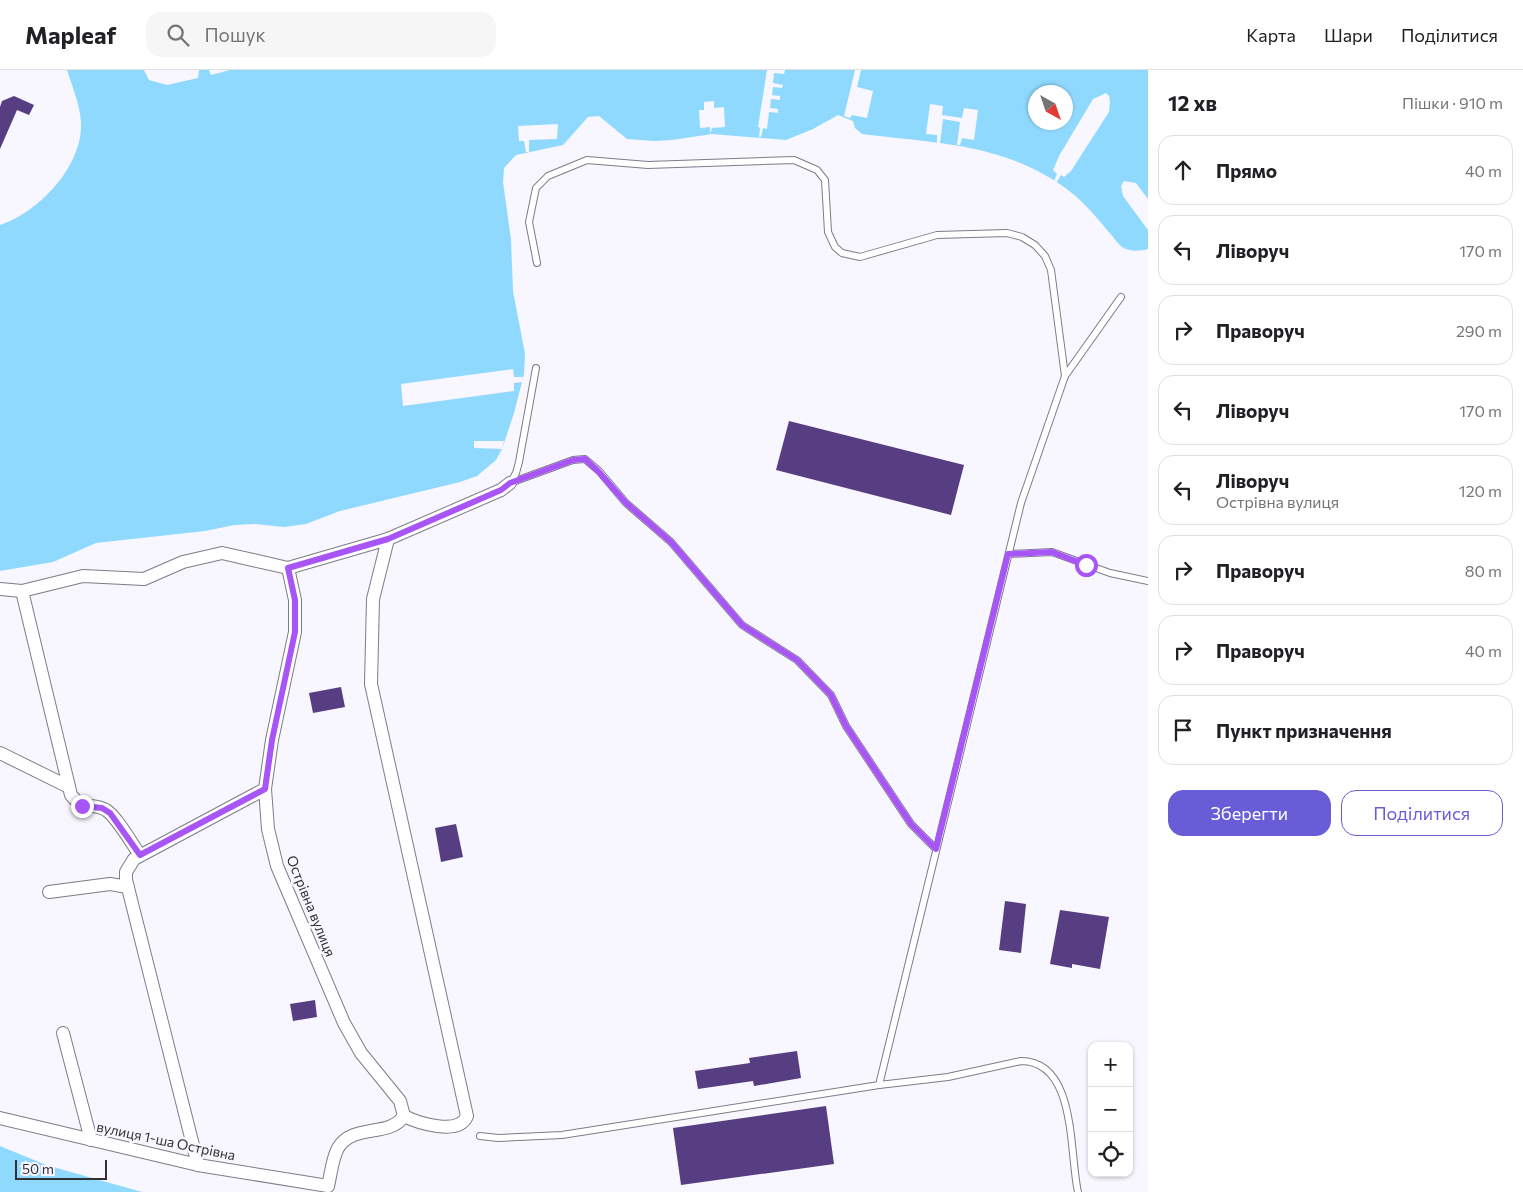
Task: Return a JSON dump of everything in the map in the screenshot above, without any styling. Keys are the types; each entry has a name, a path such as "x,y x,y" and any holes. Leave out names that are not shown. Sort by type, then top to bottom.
{"street":[{"path":"0,589 22,591 83,576 144,579 183,562 222,553 288,568 388,539 501,490 510,483"},
{"path":"330,1189 334,1157 346,1139 354,1134 393,1126 404,1116 419,1123 454,1126 462,1123 467,1116 371,684 373,599 388,539"},
{"name":"Острівна вулиця","path":"288,568 295,600 295,632 272,740 265,789 268,829 277,866 344,1023 361,1053 400,1100 404,1116"},
{"path":"22,591 71,795 82,806 102,808 110,813 140,855"},
{"path":"0,753 69,787"},
{"path":"198,1165 128,887 126,872 129,865 140,855 265,789"},
{"path":"49,892 110,884 128,887"},
{"path":"64,1033 92,1140"},
{"name":"вулиця 1-ша Острівна","path":"0,1118 198,1165 330,1189"}],"lane":[{"path":"537,263 529,222 536,188 548,176 587,160 648,165 794,160 806,164 825,180 830,240 835,247 851,256 868,254 938,234 1007,233 1022,237 1035,245 1045,256 1051,270 1065,376"},
{"path":"879,1085 1024,495 1065,376 1121,298"},
{"path":"510,483 518,462 536,368"},
{"path":"510,483 573,460 585,459 626,503 671,542 742,625 797,660 831,695 846,726 911,824 936,849"},
{"path":"1008,554 1052,552 1110,573 1148,582"},
{"path":"480,1136 498,1138 562,1135 879,1085 948,1077 1021,1061 1039,1063 1053,1074 1068,1109 1074,1174 1078,1192"}],"water":[{"path":"67,70 144,70 149,80 167,85 198,78 199,70 209,70 211,75 230,70 1148,70 1148,249 1135,251 1122,247 1087,207 1064,187 1041,172 1017,161 967,147 862,134 855,128 853,121 838,115 813,129 786,140 712,134 672,140 627,139 599,116 588,117 563,145 516,155 504,168 503,182 511,240 513,291 525,354 524,374 502,449 496,460 477,476 460,482 340,511 306,524 284,527 255,524 234,525 205,531 96,543 53,562 0,571 0,225 15,219 29,210 56,185 67,170 75,155 80,139 81,122"},
{"path":"0,1146 46,1165 142,1192 0,1192"}],"pier":[{"path":"767,70 785,70 784,74 774,73 773,83 783,85 782,88 773,87 772,95 780,96 780,100 771,99 770,108 778,109 778,113 769,112 767,129 763,128 761,137 759,137 760,128 758,127"},
{"path":"855,70 861,70 857,87 873,91 867,118 852,115 850,118 844,116"},
{"path":"1106,93 1109,96 1110,102 1109,112 1071,171 1064,177 1061,175 1057,182 1054,181 1057,174 1053,170 1059,156 1093,99"},
{"path":"714,101 714,108 724,107 725,127 712,128 710,134 710,127 700,128 699,110 704,110 704,102"},
{"path":"930,104 943,106 942,115 962,118 964,108 978,110 974,140 962,138 960,145 957,145 960,122 943,119 940,144 937,143 937,135 926,134"},
{"path":"558,124 557,139 529,140 529,152 526,152 524,141 519,141 518,126"},
{"path":"1124,181 1136,183 1148,199 1148,230 1123,196 1121,186"},
{"path":"513,369 514,377 523,377 522,382 514,383 514,391 403,406 401,384"},
{"path":"474,441 504,441 502,449 474,448"}],"building":[{"path":"14,96 34,105 29,115 17,110 0,149 0,107 2,101"},
{"path":"789,421 964,465 951,515 776,470"},
{"path":"341,687 345,707 313,713 309,693"},
{"path":"456,824 463,857 441,862 435,828"},
{"path":"1005,901 1026,904 1021,953 999,950"},
{"path":"1060,910 1109,917 1100,969 1072,964 1072,968 1050,964"},
{"path":"315,1000 317,1017 293,1021 290,1004"},
{"path":"797,1051 801,1078 754,1086 753,1081 698,1089 695,1071 750,1063 749,1058"},
{"path":"826,1106 834,1164 681,1185 673,1128"}],"route":[{"path":"82,806 102,808 110,813 140,855 151,851 265,789 272,740 295,632 295,600 288,568 388,539 501,490 510,483 573,460 585,459 626,503 671,542 742,625 797,660 831,695 846,726 911,824 936,849 1008,554 1052,552 1086,565"}]}
